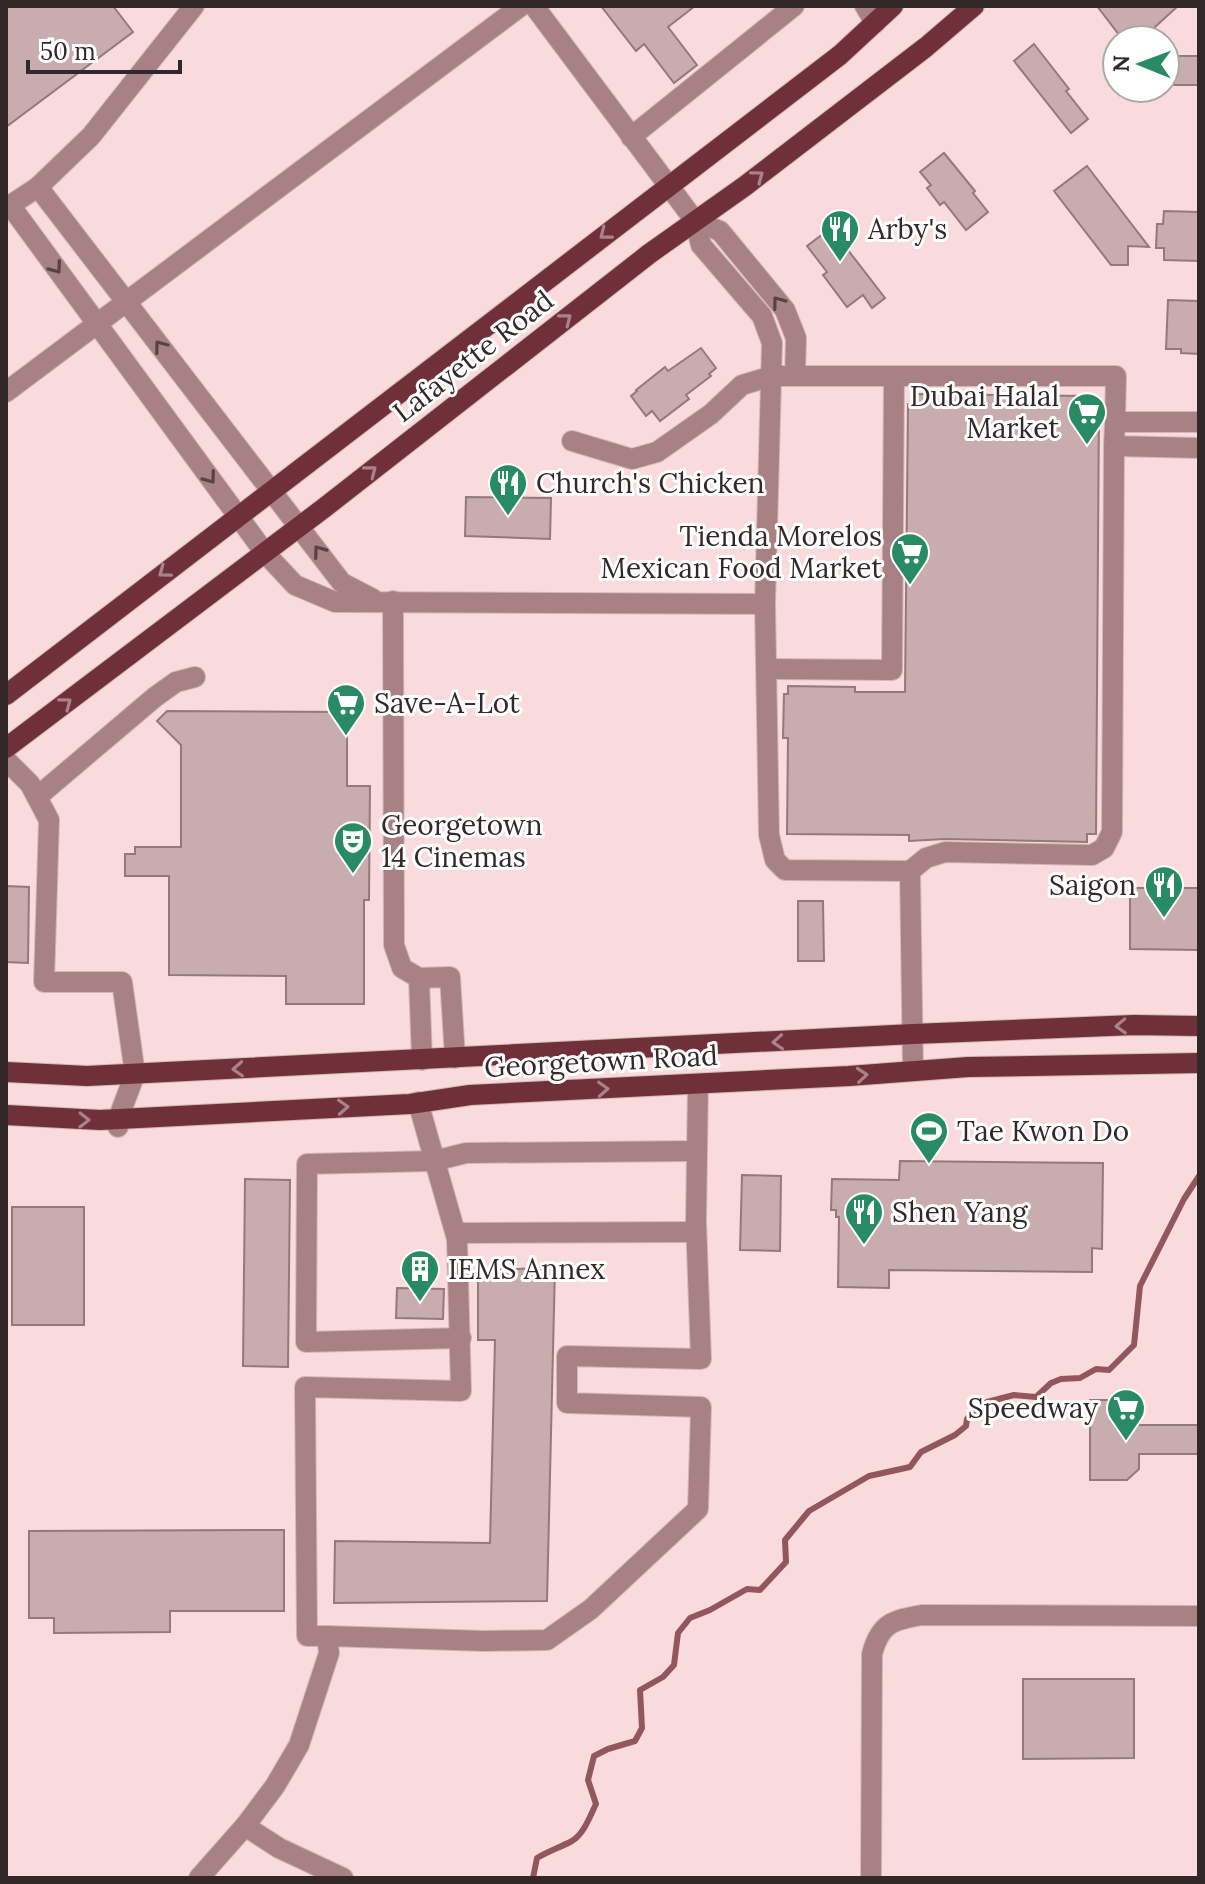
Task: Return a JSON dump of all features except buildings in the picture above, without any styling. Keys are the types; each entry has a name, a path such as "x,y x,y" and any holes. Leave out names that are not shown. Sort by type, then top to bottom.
{"main road":[{"name":"Lafayette Road","path":"6,695 840,55 870,15 893,6"},
{"name":"Lafayette Road","path":"6,748 301,526 637,264 914,57 974,6"},
{"name":"Georgetown Road","path":"6,1072 48,1076 135,1074 913,1034 1134,1025 1199,1026"},
{"name":"Georgetown Road","path":"6,1115 118,1123 418,1102 470,1095 913,1071 1112,1063 1199,1063"}],"street":[{"path":"194,6 91,136 38,187 8,207 265,553 295,585 335,602 765,604"},
{"path":"6,392 521,6"},
{"path":"534,6 695,221 701,245 762,316 772,343 772,376 765,604 769,835 775,860 785,870 910,871 926,858 945,852 1092,855 1104,848 1112,832 1116,376 772,376 742,385 711,414 657,452 632,459 572,441"},
{"path":"631,137 794,6"},
{"path":"38,187 342,583 385,601"},
{"path":"695,221 720,231 785,310 796,338 795,376"},
{"path":"767,669 892,670 894,376"},
{"path":"1115,422 1199,422"},
{"path":"1114,446 1199,448"},
{"path":"385,601 394,945 402,968 419,978 450,977 455,1058"},
{"path":"37,797 155,697 176,682 195,677"},
{"path":"6,760 30,784 49,820 44,982 122,982 135,1074 118,1123"},
{"path":"910,871 913,1071"},
{"path":"419,978 422,1060"},
{"path":"418,1102 456,1233 461,1391 305,1387 307,1636 547,1640 591,1609 698,1509 701,1407 567,1403 567,1356 701,1359 696,1232 698,1084"},
{"path":"461,1338 306,1342 307,1164 434,1161 466,1153 697,1151"},
{"path":"456,1233 696,1232"},
{"path":"871,1878 872,1654 876,1638 886,1625 922,1615 1199,1616"},
{"path":"199,1878 245,1826 275,1786 299,1745 329,1653 327,1636"},
{"path":"245,1826 279,1848 343,1878"}],"waterway":[{"path":"533,1878 537,1858 572,1841 586,1824 596,1804 588,1780 594,1756 635,1741 642,1728 640,1690 663,1677 674,1665 678,1633 690,1618 747,1589 760,1590 786,1562 785,1540 809,1511 869,1476 910,1467 921,1452 966,1426 967,1419 987,1402 1014,1395 1036,1397 1051,1383 1061,1379 1080,1378 1096,1369 1109,1370 1134,1345 1140,1286 1199,1176"}],"place":[{"name":"Arby's","path":"840,263"},
{"name":"Dubai Halal Market","path":"1087,446"},
{"name":"Church's Chicken","path":"508,517"},
{"name":"Tienda Morelos Mexican Food Market","path":"910,586"},
{"name":"Save-A-Lot","path":"346,737"},
{"name":"Georgetown 14 Cinemas","path":"353,875"},
{"name":"Saigon","path":"1164,919"},
{"name":"Tae Kwon Do","path":"929,1165"},
{"name":"Shen Yang","path":"864,1246"},
{"name":"IEMS Annex","path":"420,1303"},
{"name":"Speedway","path":"1126,1442"}]}
